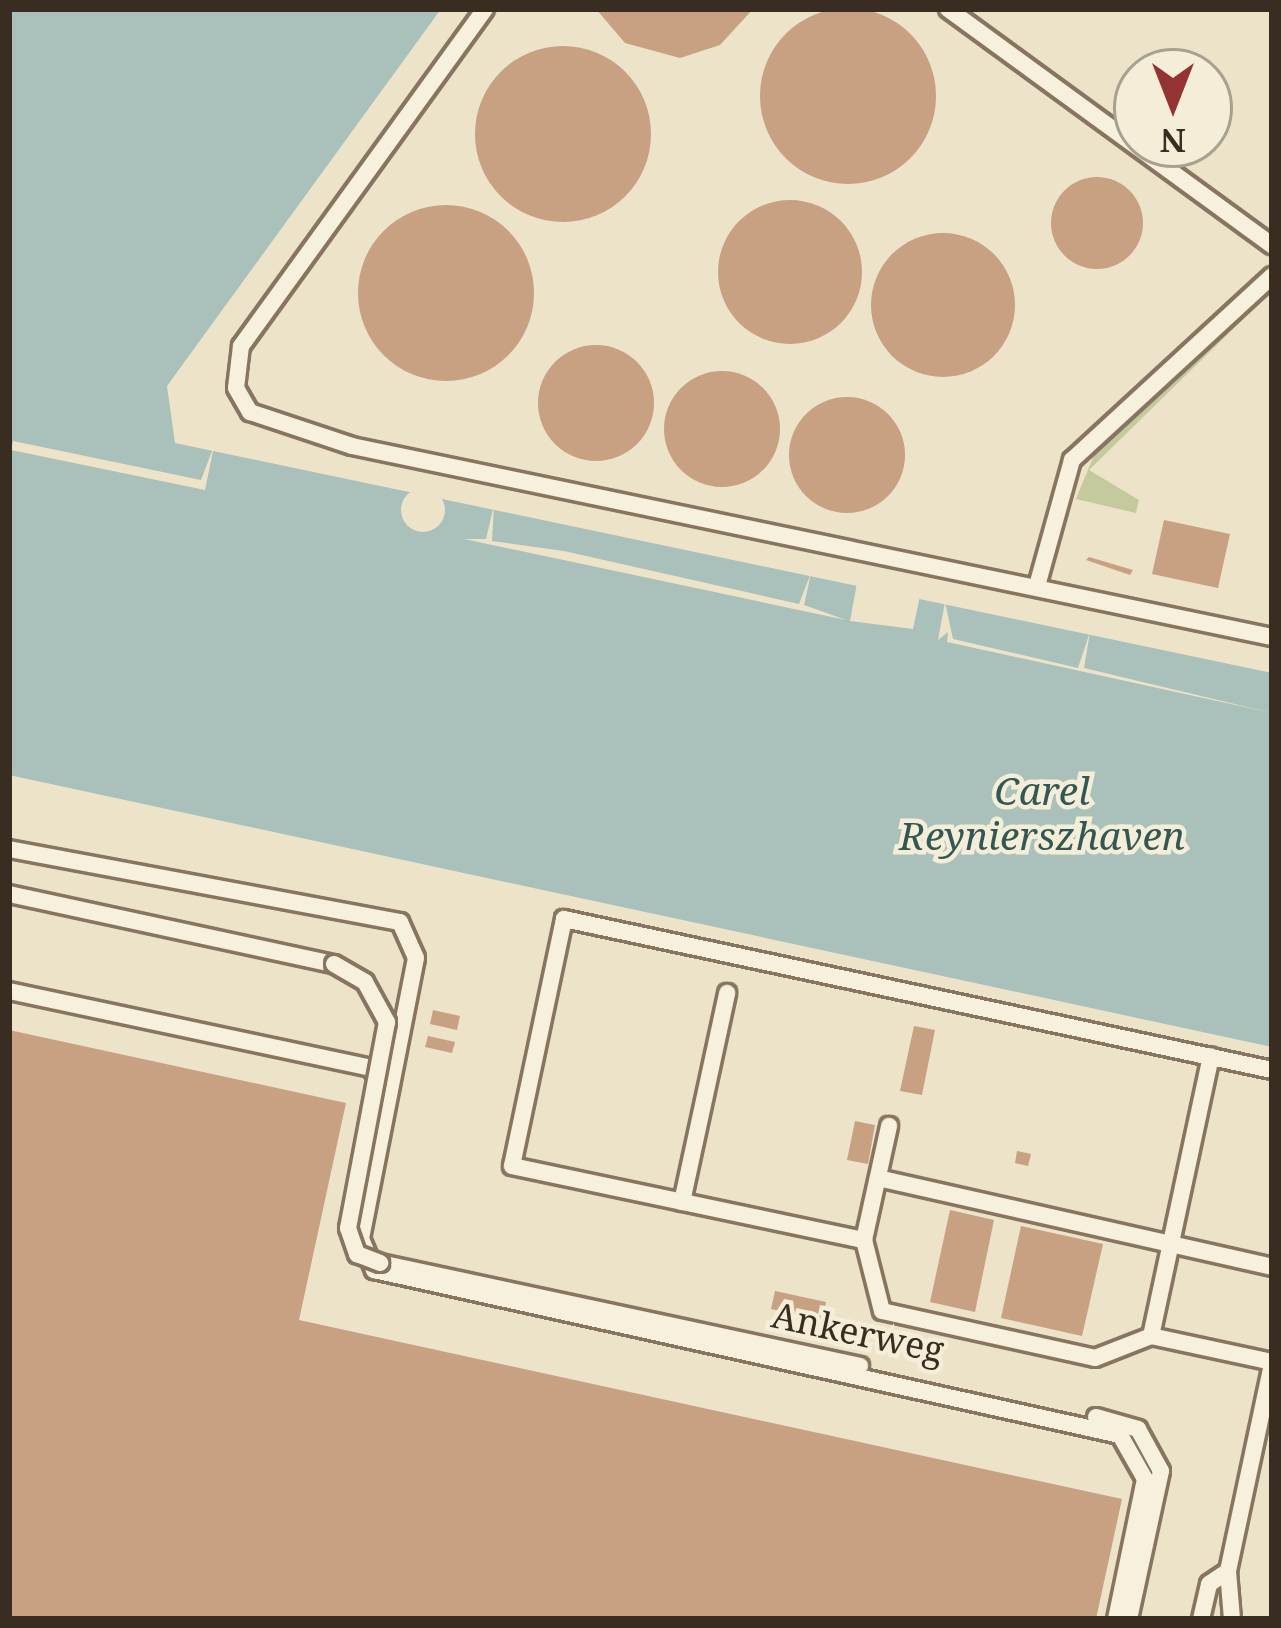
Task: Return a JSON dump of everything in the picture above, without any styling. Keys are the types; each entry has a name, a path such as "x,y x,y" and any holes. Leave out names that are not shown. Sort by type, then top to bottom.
{"lane":[{"path":"485,9 241,346 236,388 250,412 352,446 1272,637"},
{"path":"948,9 1272,245"},
{"path":"1037,586 1072,460 1272,276"},
{"name":"Ankerweg","path":"9,848 400,922 416,958 362,1239 383,1276 1120,1435 1145,1479 1116,1619"},
{"name":"Ankerweg","path":"9,894 334,964 365,982 388,1035 350,1211 348,1238 364,1259 1138,1429 1161,1471 1129,1619"},
{"path":"864,1240 512,1166 564,919 1272,1070"},
{"path":"9,991 371,1068 387,1106"},
{"path":"682,1202 727,994"},
{"path":"1151,1336 1210,1056"},
{"path":"889,1126 864,1240 882,1311 1095,1358 1151,1336 1272,1363 1228,1571 1232,1619"},
{"path":"878,1178 1272,1267"},
{"path":"1202,1619 1209,1584 1228,1571"}],"green space":[{"path":"1272,291 1089,470 1139,500 1136,513 1076,499 1094,455"}],"water":[{"name":"Carel Reynierszhaven","path":"9,9 441,9 167,386 175,443 1272,673 1272,1047 9,775"}],"pier":[{"path":"13,441 201,480 214,446 205,490 11,450"},
{"path":"423,488 439,494 445,510 439,526 423,532 407,526 401,510 407,494"},
{"path":"494,505 492,541 564,551 799,604 811,573 804,605 846,620 464,539 486,539"},
{"path":"857,583 920,596 913,629 850,621"},
{"path":"945,602 953,639 1078,668 1090,632 1084,668 1272,713 947,642 948,632 938,640"}],"building":[{"path":"848,8 882,15 910,34 929,62 936,96 929,130 910,158 882,177 848,184 814,177 786,158 767,130 760,96 767,62 786,34 814,15"},
{"path":"596,9 753,9 720,45 680,58 625,43"},
{"path":"563,46 597,53 625,72 644,100 651,134 644,168 625,196 597,215 563,222 529,215 501,196 482,168 475,134 482,100 501,72 529,53"},
{"path":"1097,177 1115,180 1130,190 1140,205 1140,241 1130,256 1115,266 1097,269 1079,266 1064,256 1054,241 1051,223 1054,205 1064,190 1079,180"},
{"path":"790,200 818,206 841,221 856,244 862,272 856,300 841,323 818,338 790,344 762,338 739,323 724,300 718,272 724,244 739,221 762,206"},
{"path":"446,205 480,212 508,231 527,259 534,293 527,327 508,355 480,374 446,381 412,374 384,355 365,327 358,293 365,259 384,231 412,212"},
{"path":"943,233 971,239 994,254 1009,277 1015,305 1009,333 994,356 971,371 943,377 915,371 892,356 877,333 871,305 877,277 892,254 915,239"},
{"path":"596,345 618,349 637,362 650,381 654,403 650,425 637,444 618,457 596,461 574,457 555,444 542,425 538,403 542,381 555,362 574,349"},
{"path":"722,371 744,375 763,388 776,407 780,429 776,451 763,470 744,483 722,487 700,483 681,470 668,451 664,429 668,407 681,388 700,375"},
{"path":"847,397 869,402 888,414 900,433 905,455 900,477 888,496 869,508 847,513 825,508 806,496 794,477 789,455 794,433 806,414 825,402"},
{"path":"1164,520 1230,534 1218,588 1152,574"},
{"path":"1089,557 1133,570 1130,575 1086,560"},
{"path":"433,1010 460,1016 457,1030 430,1024"},
{"path":"914,1026 935,1030 922,1095 900,1091"},
{"path":"9,1030 346,1103 299,1320 1122,1499 1096,1619 9,1619"},
{"path":"428,1036 455,1042 452,1053 425,1047"},
{"path":"855,1121 875,1125 868,1164 847,1160"},
{"path":"1017,1151 1031,1154 1028,1166 1015,1163"},
{"path":"950,1210 994,1220 975,1312 930,1302"},
{"path":"1021,1226 1103,1244 1082,1336 1001,1318"},
{"path":"775,1291 826,1302 822,1320 771,1309"}]}
